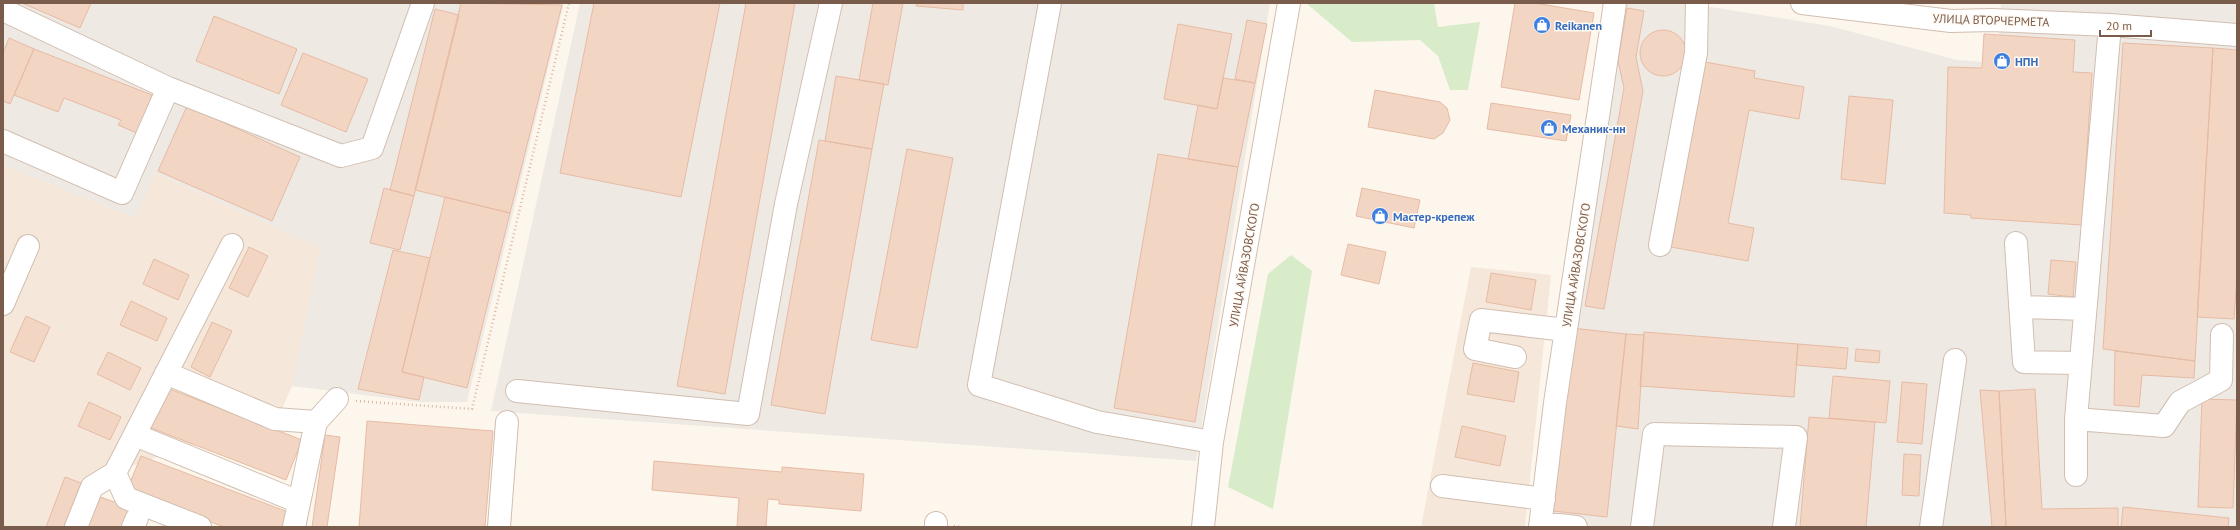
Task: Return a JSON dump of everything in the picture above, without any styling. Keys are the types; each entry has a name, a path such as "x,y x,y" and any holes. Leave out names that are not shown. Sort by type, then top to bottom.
{"street":[{"path":"3,10 168,88 342,156 372,148 423,3"},
{"path":"517,391 748,414 786,204 831,3"},
{"path":"1050,3 979,385 1097,422 1212,442"},
{"name":"УЛИЦА АЙВАЗОВСКОГО","path":"1202,527 1212,442 1289,3"},
{"name":"УЛИЦА АЙВАЗОВСКОГО","path":"1541,525 1566,330 1615,3"},
{"path":"1660,246 1696,53 1697,3"},
{"name":"УЛИЦА ВТОРЧЕРМЕТА","path":"1802,3 1825,4 1951,22 1991,20 2110,25 2237,34"},
{"path":"2076,475 2076,419 2080,364 2110,25"},
{"path":"3,141 122,193 168,88"},
{"path":"2016,243 2024,362 2080,364"},
{"path":"76,527 92,487 115,473 232,245"},
{"path":"3,304 28,246"},
{"path":"2020,307 2085,309"},
{"path":"1515,357 1475,349 1481,320 1566,330"},
{"path":"2076,419 2164,426 2180,402 2221,380 2222,335"},
{"path":"1931,527 1955,360"},
{"path":"166,373 275,419 316,422"},
{"path":"294,527 316,422 337,399"},
{"path":"499,527 507,422"},
{"path":"1642,527 1654,434 1796,437 1784,527"},
{"path":"134,435 300,502"},
{"path":"115,473 126,498 200,527"},
{"path":"1442,486 1544,499"},
{"path":"1541,525 1576,527"}],"path":[{"path":"337,399 472,409 569,3"}],"shaded area":[{"path":"3,3 564,3 467,402 420,402 292,386 320,248 156,173 135,218 3,165"},
{"path":"580,3 1270,3 1196,461 491,411"},
{"path":"1623,3 1685,3 1830,26 1957,60 1997,63 2001,3 2237,3 2237,527 1549,527"},
{"path":"3,165 135,218 156,173 321,248 292,386 279,416 81,483 65,477 46,527 3,527"},
{"path":"1471,267 1551,275 1525,527 1421,527"}],"green space":[{"path":"1306,3 1434,3 1438,27 1480,22 1468,90 1450,90 1438,56 1420,40 1352,42"},
{"path":"1291,255 1312,271 1273,509 1228,487 1268,274"}],"building":[{"path":"22,3 91,3 80,28"},
{"path":"461,3 562,5 510,213 415,190"},
{"path":"594,3 720,3 681,197 560,173"},
{"path":"746,3 795,3 725,394 677,386"},
{"path":"873,3 903,3 888,85 859,80"},
{"path":"917,3 963,3 963,10 916,6"},
{"path":"1515,3 1535,3 1594,13 1579,100 1501,87"},
{"path":"1627,8 1644,11 1636,57 1643,91 1604,309 1585,306 1624,88 1618,61"},
{"path":"435,9 459,15 414,196 390,190"},
{"path":"214,16 297,49 279,94 196,61"},
{"path":"1247,20 1267,24 1255,83 1235,79"},
{"path":"1178,24 1232,34 1217,109 1164,99"},
{"path":"1663,30 1676,34 1682,40 1686,53 1682,66 1676,72 1663,76 1650,72 1644,66 1640,53 1644,40 1650,34"},
{"path":"1984,34 2075,40 2073,72 2092,73 2082,225 1971,218 1971,215 1944,213 1948,67 1982,68"},
{"path":"9,38 34,49 10,104 3,101 3,53"},
{"path":"2123,43 2213,48 2195,361 2103,349"},
{"path":"2213,48 2237,50 2237,277 2234,319 2197,317"},
{"path":"34,49 152,95 137,133 118,125 121,120 64,98 58,112 14,95"},
{"path":"303,53 368,79 346,132 281,105"},
{"path":"1705,62 1755,71 1754,78 1804,87 1799,119 1749,110 1728,223 1754,228 1748,261 1671,247"},
{"path":"836,76 884,84 872,149 825,141"},
{"path":"1223,78 1255,83 1238,167 1188,159 1198,105 1217,109"},
{"path":"1375,90 1440,102 1447,108 1450,120 1443,133 1434,139 1368,127"},
{"path":"1849,96 1893,100 1885,184 1841,179"},
{"path":"1491,103 1571,115 1566,141 1487,129"},
{"path":"187,106 300,157 272,221 158,171"},
{"path":"819,140 872,149 825,414 771,405"},
{"path":"907,149 953,158 917,348 871,340"},
{"path":"1158,154 1238,167 1195,422 1114,408"},
{"path":"384,188 414,196 400,250 370,243"},
{"path":"1362,188 1420,200 1414,228 1356,216"},
{"path":"445,197 510,213 467,388 402,372"},
{"path":"1348,244 1386,252 1379,284 1341,275"},
{"path":"249,247 268,256 248,297 229,288"},
{"path":"393,250 430,258 402,372 424,377 419,400 358,389"},
{"path":"154,259 189,275 178,300 143,284"},
{"path":"2051,260 2076,262 2073,297 2048,294"},
{"path":"1491,273 1536,280 1531,310 1486,302"},
{"path":"131,301 167,318 157,341 120,325"},
{"path":"26,316 50,327 34,362 10,352"},
{"path":"212,322 232,331 210,377 191,367"},
{"path":"1572,328 1626,334 1607,517 1553,511"},
{"path":"1644,332 1798,344 1794,397 1640,386"},
{"path":"1626,334 1644,335 1638,429 1616,426"},
{"path":"1798,344 1848,348 1846,369 1796,365"},
{"path":"1856,349 1880,351 1879,363 1855,361"},
{"path":"2115,351 2195,361 2194,378 2142,375 2139,407 2114,405"},
{"path":"108,352 141,368 130,390 97,374"},
{"path":"1473,363 1519,372 1514,402 1467,394"},
{"path":"1833,376 1890,381 1886,423 1829,418"},
{"path":"1902,382 1927,384 1922,444 1897,442"},
{"path":"167,388 302,440 286,480 151,428"},
{"path":"2035,389 2042,509 2118,508 2118,527 2006,527 1999,391"},
{"path":"1980,390 1999,391 2006,527 1992,527"},
{"path":"2202,399 2237,400 2233,508 2198,507"},
{"path":"89,402 121,417 110,440 78,426"},
{"path":"1809,417 1875,422 1866,527 1800,527"},
{"path":"367,421 493,431 485,527 359,527"},
{"path":"1462,426 1506,436 1500,466 1455,457"},
{"path":"325,435 340,437 327,527 312,527"},
{"path":"1904,454 1921,455 1919,496 1902,495"},
{"path":"141,456 288,512 283,527 224,527 127,490"},
{"path":"654,461 782,472 782,467 864,474 861,511 779,504 779,500 768,499 766,527 737,527 739,498 652,490"},
{"path":"65,477 81,483 64,527 46,527"},
{"path":"98,496 133,509 126,527 86,527"},
{"path":"2123,507 2229,518 2228,527 2121,527"}],"place":[{"name":"Reikanen","path":"1542,25"},
{"name":"НПН","path":"2002,61"},
{"name":"Механик-нн","path":"1549,128"},
{"name":"Мастер-крепеж","path":"1380,216"}]}
